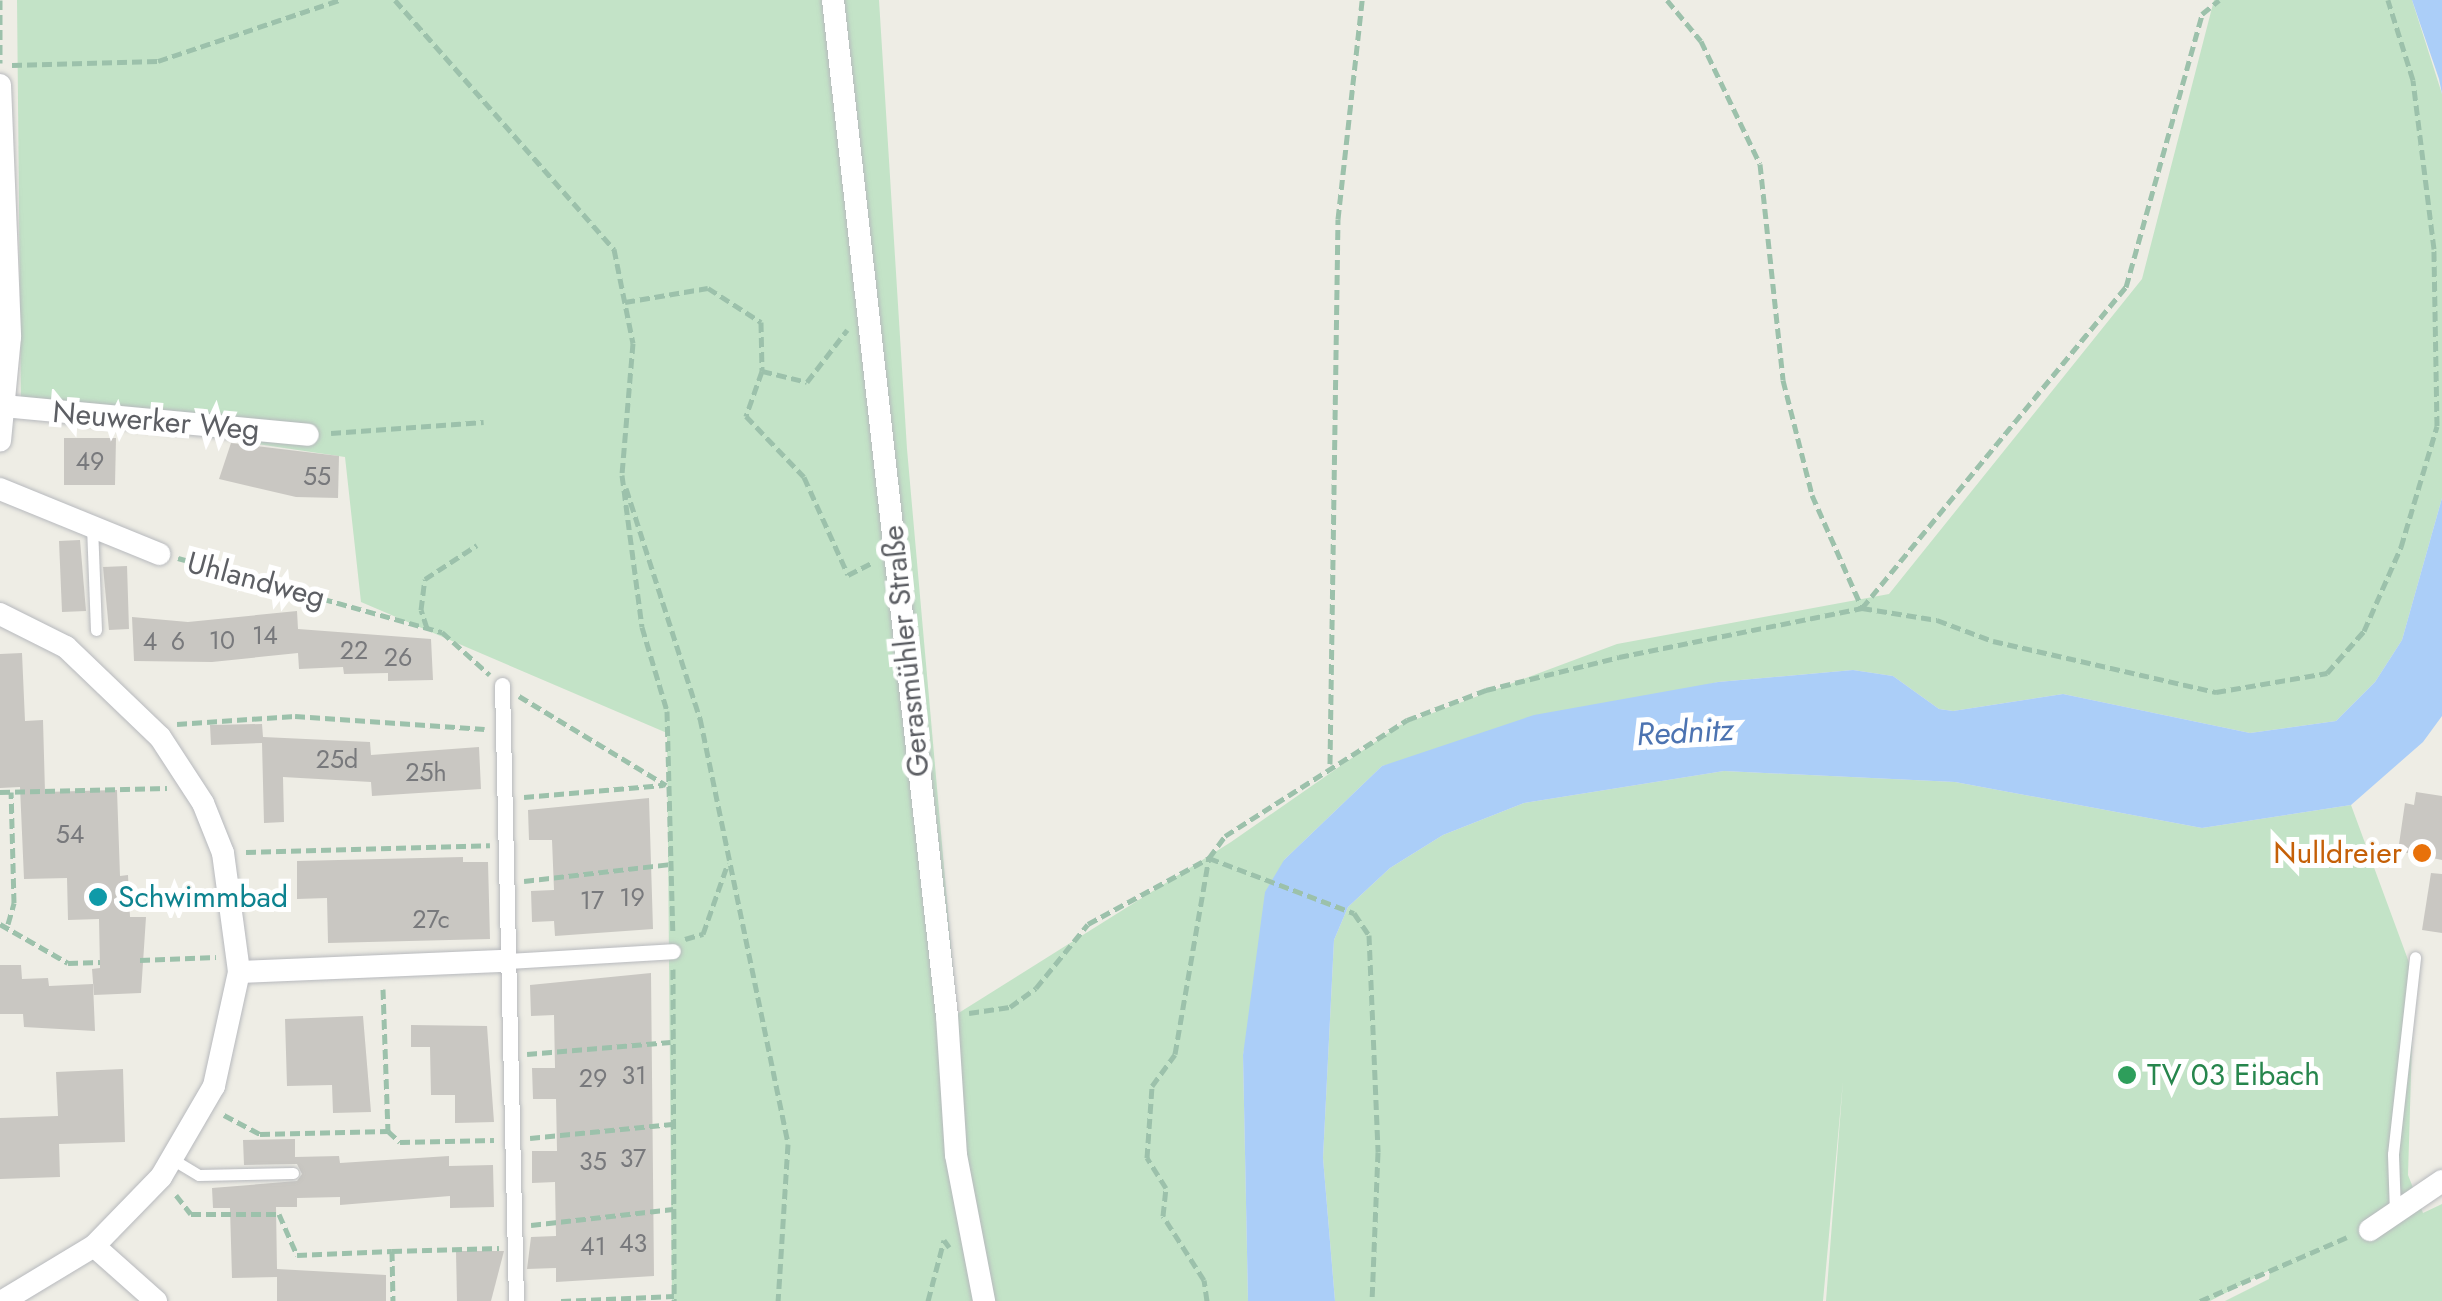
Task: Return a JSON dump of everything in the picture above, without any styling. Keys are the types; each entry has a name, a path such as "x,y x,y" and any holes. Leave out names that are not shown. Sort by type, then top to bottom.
{"street":[{"name":"Gerasmühler Straße","path":"834,0 946,1016 956,1155 984,1301"},
{"path":"0,86 10,337 0,441"},
{"name":"Neuwerker Weg","path":"4,406 308,435"},
{"name":"Uhlandweg","path":"0,488 160,554"},
{"path":"0,614 66,647 160,736 194,790 223,853 239,964 214,1086 166,1168 94,1246 3,1301"},
{"path":"502,685 516,1301"},
{"path":"239,964 382,966 673,947"},
{"path":"2370,1230 2442,1181"},
{"path":"94,1246 156,1301"}],"lane":[{"path":"92,526 96,630"},
{"path":"2396,1212 2393,1154 2414,957"},
{"path":"166,1168 198,1175 292,1173"}],"path":[{"path":"0,0 0,86"},
{"path":"0,65 158,61 339,0"},
{"path":"394,0 614,249 633,343 622,476 642,626 667,711 673,947 674,1298 561,1301"},
{"path":"1330,764 1338,220 1347,96 1362,0"},
{"path":"1667,0 1701,41 1760,164 1783,380 1812,495 1862,608"},
{"path":"1862,608 2126,287 2202,14 2220,0"},
{"path":"946,1016 1010,1007 1036,988 1088,924 1209,858 1225,836 1330,764 1407,720 1486,690 1862,608 1937,620 1993,641 2216,692 2327,673 2364,630 2394,564 2436,426 2434,249 2413,80 2388,0"},
{"path":"625,302 708,288 761,322 762,370 746,416 804,478 848,574 895,551"},
{"path":"762,370 807,382 867,303"},
{"path":"308,435 484,422"},
{"path":"622,476 700,718 788,1144 778,1301"},
{"path":"427,628 425,580 477,545"},
{"name":"Uhlandweg","path":"160,554 442,632 502,685 666,785"},
{"path":"160,736 182,721 294,716 502,730"},
{"path":"504,798 666,785"},
{"path":"0,792 194,790"},
{"path":"10,792 14,903 4,924 68,963 100,962"},
{"path":"223,853 506,844"},
{"path":"1209,858 1354,912 1370,935 1378,1152 1372,1301"},
{"path":"1207,1301 1204,1280 1163,1216 1166,1188 1147,1158 1152,1086 1175,1054 1209,858"},
{"path":"673,947 703,934 730,860"},
{"path":"506,882 672,864"},
{"path":"140,960 239,964"},
{"path":"382,966 388,1131"},
{"path":"509,1056 671,1042"},
{"path":"203,1105 260,1134 388,1131 400,1142 510,1140 672,1124"},
{"path":"166,1168 192,1214 279,1214 297,1255 514,1248"},
{"path":"513,1227 673,1210"},
{"path":"2200,1301 2270,1266 2370,1230"},
{"path":"928,1301 944,1240 954,1254"},
{"path":"392,1250 393,1301"}],"green space":[{"path":"17,0 879,0 907,449 957,1014 1231,842 1398,726 1617,644 1889,594 2142,279 2214,0 2412,0 2442,94 2442,498 2402,640 2375,682 2336,721 2250,733 2063,694 1953,711 1939,709 1893,676 1853,670 1718,682 1382,766 1284,860 1243,1055 1248,1301 672,1301 667,733 361,602 345,457 21,409"},
{"path":"1724,771 1955,782 2202,828 2351,805 2414,976 2408,1175 2423,1213 2442,1204 2442,1301 2225,1301 2269,1279 2270,1270 2210,1301 1826,1301 1843,1081 1823,1301 1335,1301 1323,1158 1334,940 1348,907 1390,868 1443,835 1524,803"}],"water":[{"path":"2412,0 2442,0 2442,94 2439,79"},
{"name":"Rednitz","path":"2442,498 2442,716 2423,742 2351,805 2202,828 1955,782 1724,771 1524,803 1443,835 1390,868 1348,907 1334,940 1323,1158 1335,1301 1248,1301 1243,1055 1265,892 1284,860 1382,766 1534,715 1718,682 1853,670 1893,676 1939,709 1953,711 2063,694 2250,733 2336,721 2375,682 2402,640"}],"building":[{"path":"64,438 116,438 115,485 64,485"},
{"path":"231,443 339,456 338,498 296,497 219,479"},
{"path":"80,540 86,611 62,612 59,541"},
{"path":"127,566 129,629 109,630 103,567"},
{"path":"297,611 298,629 431,639 433,680 388,681 388,673 344,674 343,667 299,669 298,653 212,662 134,661 132,617 188,622"},
{"path":"22,653 25,721 43,720 45,792 117,790 120,876 128,875 130,917 146,917 141,993 94,995 92,969 100,968 99,919 68,920 67,878 24,879 20,787 0,788 0,654"},
{"path":"262,724 263,737 370,742 371,755 479,747 481,789 372,796 371,782 283,777 284,822 264,823 262,743 211,745 210,725"},
{"path":"2416,792 2442,796 2442,860 2398,851 2405,803 2414,805"},
{"path":"649,798 653,929 555,936 554,921 532,922 531,891 554,890 552,840 529,840 528,810"},
{"path":"463,857 463,862 488,862 490,939 328,943 327,898 297,899 297,861"},
{"path":"2431,873 2442,874 2442,933 2422,930"},
{"path":"0,965 21,965 22,979 48,978 49,986 93,984 95,1031 24,1027 23,1014 0,1014"},
{"path":"651,973 654,1276 556,1282 556,1268 527,1269 531,1237 556,1236 555,1182 532,1183 532,1151 557,1151 556,1099 533,1099 532,1068 555,1068 554,1015 531,1016 530,985"},
{"path":"363,1016 371,1112 333,1113 332,1085 287,1086 285,1019"},
{"path":"411,1025 487,1026 494,1122 455,1123 455,1095 431,1095 430,1047 411,1047"},
{"path":"123,1069 125,1142 59,1144 60,1177 0,1179 0,1118 58,1116 56,1072"},
{"path":"295,1139 295,1157 339,1156 340,1163 449,1156 449,1166 493,1165 494,1207 450,1208 450,1196 340,1205 340,1197 297,1198 297,1207 276,1207 277,1269 386,1275 386,1301 277,1301 277,1277 232,1278 230,1208 213,1208 212,1188 297,1181 302,1174 297,1164 244,1165 243,1140"},
{"path":"456,1251 504,1251 491,1301 457,1301"}],"place":[{"name":"Nulldreier","path":"2422,853"},
{"name":"Schwimmbad","path":"98,897"},
{"name":"TV 03 Eibach","path":"2127,1075"}]}
